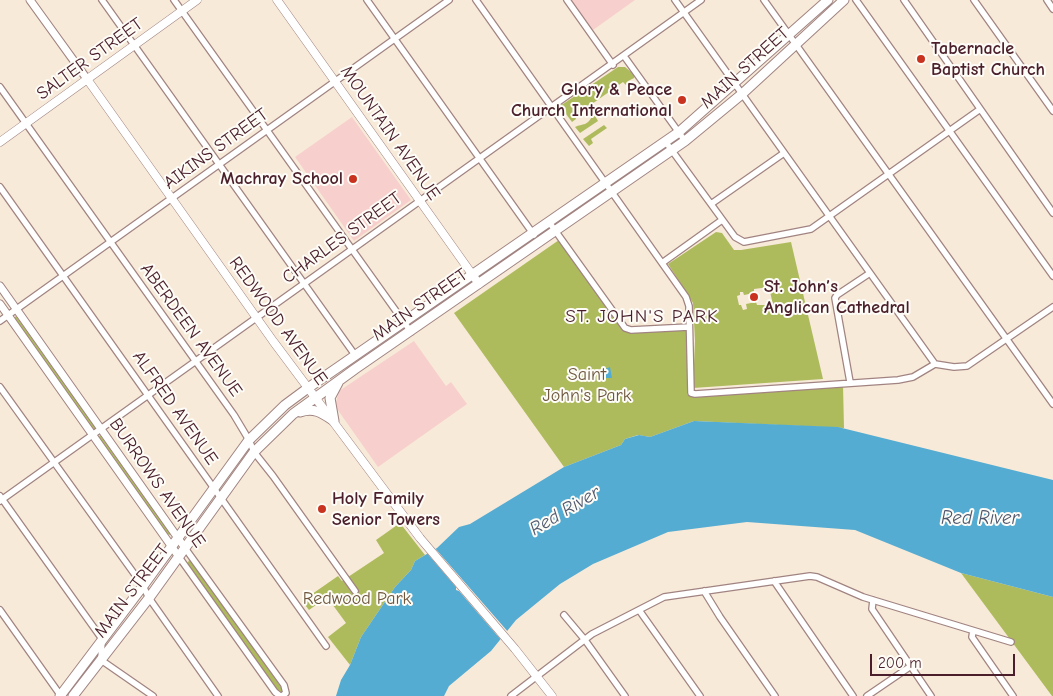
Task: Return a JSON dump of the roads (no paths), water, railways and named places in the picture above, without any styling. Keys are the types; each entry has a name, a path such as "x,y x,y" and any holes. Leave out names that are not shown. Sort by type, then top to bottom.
{"main road":[{"name":"SALTER STREET","path":"0,142 197,0"},
{"name":"MOUNTAIN AVENUE","path":"277,0 479,284"},
{"name":"MAIN STREET","path":"60,696 249,440 285,405 678,132 828,0"},
{"name":"MAIN STREET","path":"74,696 149,598 254,452 293,414 339,380 672,151 742,94 844,0"},
{"name":"REDWOOD AVENUE","path":"87,79 256,318 420,538 538,676 552,696"},
{"path":"334,421 330,398 339,380"},
{"path":"293,414 312,409 319,411 334,421"}],"street":[{"name":"REDWOOD AVENUE","path":"30,0 87,79"},
{"path":"102,0 355,355"},
{"path":"174,0 411,332"},
{"path":"367,0 540,242"},
{"name":"AIKINS STREET","path":"0,321 396,40 449,0"},
{"path":"476,0 686,297 689,306 691,392 695,394 898,380 913,377 935,364 954,367 968,366 1053,307"},
{"path":"566,0 613,65"},
{"path":"675,0 935,364"},
{"name":"CHARLES STREET","path":"1,499 702,0"},
{"path":"764,0 1053,404"},
{"path":"856,0 1053,276"},
{"path":"904,0 1053,214"},
{"path":"974,0 1053,111"},
{"path":"1046,0 1053,9"},
{"path":"624,56 685,141"},
{"name":"ABERDEEN AVENUE","path":"0,87 234,415 254,452 355,591"},
{"path":"665,141 735,237 744,242 812,229 979,110"},
{"path":"711,204 784,153"},
{"name":"ALFRED AVENUE","path":"0,187 326,646"},
{"path":"662,263 722,220"},
{"path":"549,222 625,328 630,330 689,326"},
{"path":"850,382 835,298 870,273"},
{"name":"BURROWS AVENUE","path":"0,286 284,685 286,693 281,696 275,692 0,304"},
{"path":"0,387 143,586 149,598 218,696"},
{"path":"1,499 102,639 101,660 152,696"},
{"path":"511,696 585,640 664,596 810,576 817,577 873,600 1011,642"},
{"path":"774,582 853,696"},
{"path":"704,591 775,696"},
{"path":"873,600 872,609 931,696"},
{"path":"0,610 60,696"},
{"path":"639,610 700,696"},
{"path":"564,615 585,640 624,696"},
{"path":"973,631 972,637 1013,696"},
{"path":"867,696 911,666"}],"water":[{"path":"610,367 612,378 598,378 597,372"},
{"name":"Red River","path":"694,421 838,427 1053,480 1053,597 961,573 855,530 747,522 668,532 593,564 560,584 516,620 491,651 449,686 444,696 336,696 341,680 350,665 361,637 395,587 411,570 415,561 437,548 459,527 470,524 564,467 621,445 625,439 639,435 650,437"}],"place":[{"name":"Tabernacle Baptist Church","path":"921,59"},
{"name":"Glory & Peace Church International","path":"682,100"},
{"name":"Machray School","path":"353,179"},
{"name":"St. John’s Anglican Cathedral","path":"754,297"},
{"name":"Holy Family Senior Towers","path":"322,509"}],"district":[{"name":"ST. JOHN'S PARK","path":"642,317"}],"park label":[{"name":"Saint John's Park","path":"587,385"},
{"name":"Redwood Park","path":"357,599"}]}
